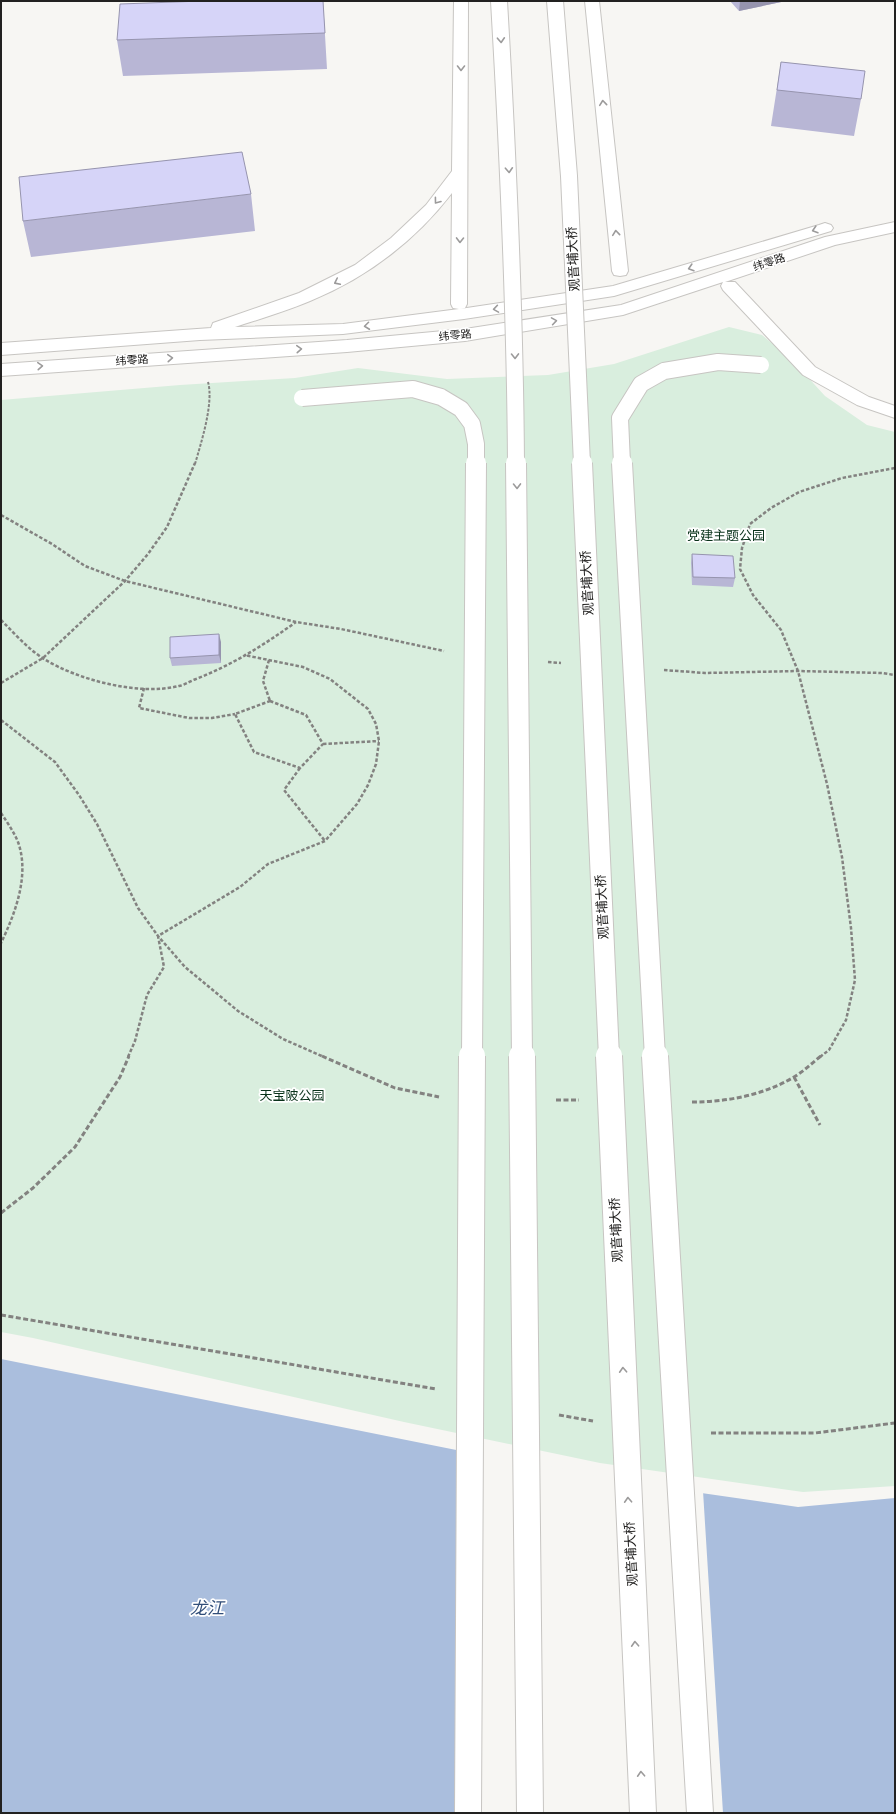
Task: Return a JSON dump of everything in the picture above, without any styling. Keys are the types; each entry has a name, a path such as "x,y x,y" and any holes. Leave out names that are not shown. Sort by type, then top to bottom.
{"main road":[{"path":"459,304 461,1"},
{"path":"499,1 509,176 515,338 530,1813"},
{"name":"观音埔大桥","path":"555,1 570,192 642,1813"},
{"path":"592,1 620,272"},
{"path":"200,334 305,297 361,269 397,242 432,208 461,170"},
{"name":"纬零路","path":"1,349 200,334 343,329 464,314 614,291 823,228 895,215"},
{"name":"纬零路","path":"1,370 339,346 465,335 624,310 831,241 895,227"},
{"path":"729,286 810,371 863,401 895,412"},
{"path":"700,1813 647,930 620,418 641,384 664,371 718,362 761,365"},
{"path":"302,398 413,389 441,397 461,409 472,424 476,444 468,1813"}],"path":[{"path":"1,683 43,658 125,581 148,554 167,527 194,470 206,423 210,389 206,375"},
{"path":"691,1102 706,1102 758,1094 794,1077 830,1050 846,1020 855,980 851,928 842,858 827,784 798,671 781,630 753,595 740,569 742,548 750,524 771,508 799,492 842,478 895,468"},
{"path":"1,515 52,544 85,566 125,581 296,622 341,629 446,651"},
{"path":"1,620 43,658 76,675 113,685 144,688 174,687 212,673 273,639 296,622"},
{"path":"158,936 240,887 268,864 325,841 357,804 368,785 376,764 379,741 376,724 368,708 330,678 303,667 244,655"},
{"path":"269,660 263,681 270,701"},
{"path":"540,661 564,663"},
{"path":"658,670 705,674 798,671 882,673 895,675"},
{"path":"144,688 139,708 189,718 212,718 235,714 270,701 306,715 323,744"},
{"path":"235,714 254,752 300,768"},
{"path":"1,720 55,762 79,795 97,824 122,878 138,908 158,936 185,968 232,1007 283,1039 395,1088 441,1097"},
{"path":"325,841 284,790 300,768 323,744 379,741"},
{"path":"1,813 19,844 22,868 19,896 10,927 1,943"},
{"path":"1,1213 33,1188 75,1147 99,1112 120,1077 135,1041 147,995 164,966 158,936"},
{"path":"794,1077 820,1125"},
{"path":"550,1100 581,1100"}],"green space":[{"name":"天宝陂公园","path":"729,327 762,335 793,361 825,396 867,425 895,432 895,1486 803,1492 600,1463 404,1422 1,1332 1,400 180,385 295,378 358,368 447,379 548,375 614,364"}],"water":[{"name":"龙江","path":"1,1359 597,1478 798,1507 895,1498 895,1813 1,1813"}],"pier":[{"path":"466,1449 598,1476 703,1491 723,1813 462,1813"}],"building":[{"path":"202,1 323,1 325,33 117,40 120,4"},
{"path":"781,62 865,71 861,99 777,90"},
{"path":"242,152 251,194 23,221 19,177"},
{"path":"692,554 733,556 735,578 693,577"},
{"path":"219,634 219,655 170,658 170,637"}],"park label":[{"name":"党建主题公园","path":"726,535"}]}
